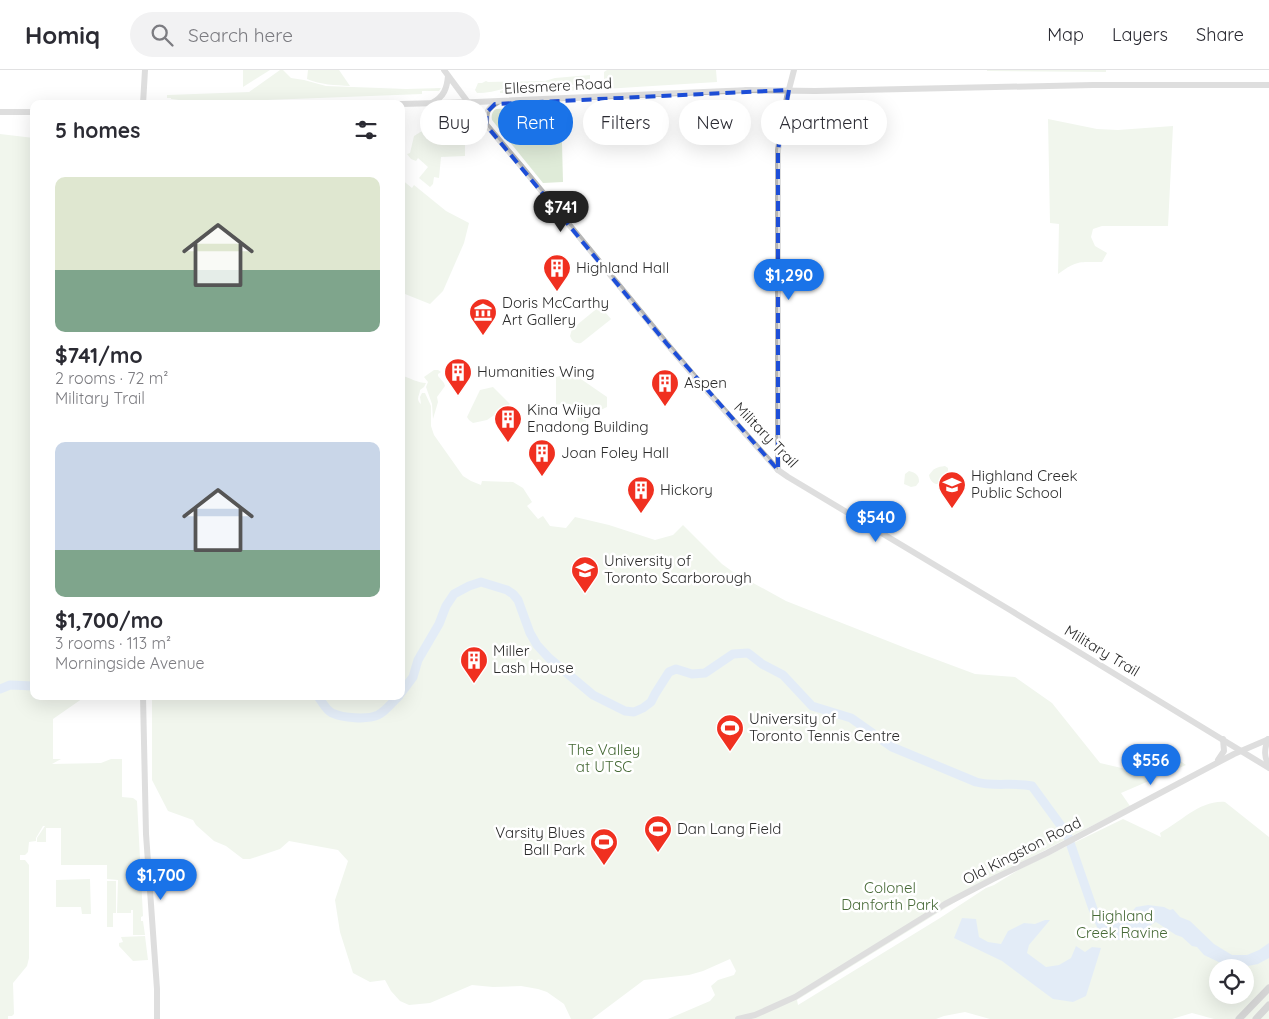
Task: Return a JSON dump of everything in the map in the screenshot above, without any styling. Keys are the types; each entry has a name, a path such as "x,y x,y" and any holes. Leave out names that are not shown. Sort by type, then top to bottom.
{"main road":[{"path":"1242,1016 1269,988"},
{"path":"1256,1019 1269,1006"}],"street":[{"path":"143,100 145,70"},
{"name":"Military Trail","path":"444,70 466,100"},
{"path":"778,470 778,150 794,70"},
{"path":"439,100 447,86 448,76"},
{"name":"Ellesmere Road","path":"523,100 790,88 833,90 1075,85 1269,85"},
{"name":"Ellesmere Road","path":"405,104 420,103"},
{"path":"488,110 498,103"},
{"path":"0,112 30,112"},
{"name":"Military Trail","path":"488,128 666,344 778,470 788,478 1269,767"},
{"path":"144,700 146,834 157,989 157,1019"},
{"path":"1216,763 1224,751 1223,739"},
{"path":"1268,739 1264,757 1269,767"},
{"name":"Old Kingston Road","path":"738,1019 755,1015 795,997 945,904 1047,853 1216,763 1268,739"}],"highlighted area":[{"path":"789,90 778,150 778,470 667,344 486,125 487,112 495,104"}],"green space":[{"path":"243,70 270,70 243,87"},
{"path":"280,70 283,70 291,78 326,86 406,89 441,88 439,91 422,91 422,94 269,100 179,100 167,98 167,95 249,92"},
{"path":"308,70 339,70 350,86 323,84 312,81 307,79"},
{"path":"607,70 716,70 717,82 604,89 604,72"},
{"path":"1106,70 1106,72 987,71"},
{"path":"590,75 590,84 506,88 481,93 477,93 475,90 478,83 486,81 545,81 555,78"},
{"path":"589,86 587,90 500,93 500,91 506,89"},
{"path":"498,109 498,127 492,120 492,114"},
{"path":"1048,119 1097,129 1118,130 1173,126 1168,226 1102,226 1093,229 1091,237 1095,246 1107,253 1102,262 1078,263 1058,274 1059,224 1050,223"},
{"path":"420,132 420,145 465,145 465,156 441,157 439,178 434,177 433,184 430,187 419,178 428,167 418,158 416,161 407,154 410,153 414,136"},
{"path":"0,134 30,138 30,700 80,700 53,719 53,759 61,759 52,764 101,763 111,759 122,759 122,797 133,798 137,801 143,916 141,921 143,921 145,935 133,935 133,910 131,910 131,913 117,913 118,880 107,879 107,865 61,865 61,828 46,828 46,842 37,842 37,838 45,826 43,826 36,838 36,841 29,842 28,852 25,855 20,855 20,860 25,860 29,865 29,958 27,966 13,983 14,1014 8,1016 8,1019 0,1019"},
{"path":"512,145 562,145 563,182 543,183"},
{"path":"405,182 412,188 414,185 446,211 469,223 464,243 443,291 430,304 405,294"},
{"path":"600,306 611,319 581,343 574,342 570,336 572,329"},
{"path":"434,370 441,372 438,376 445,386 437,397 438,402 433,419 432,404 426,387 428,382 424,377"},
{"path":"567,374 578,377 607,397 607,407 586,417 586,435 582,435 577,430 578,411 576,408 569,404 556,405 556,377"},
{"name":"The Valley at UTSC","path":"405,376 426,383 420,390 418,400 421,404 420,397 422,393 425,393 431,406 431,426 434,435 463,476 481,485 482,481 513,482 523,488 532,502 527,506 538,519 543,516 550,526 566,528 575,517 609,525 655,540 673,535 683,525 722,564 786,601 975,674 1015,677 1052,703 1100,763 1143,773 1176,758 1186,765 1121,793 1130,806 1007,870 797,1000 798,1005 986,888 1020,869 1123,819 1161,837 1160,833 1199,808 1207,804 1225,802 1269,837 1269,1019 1214,1019 1192,1013 1172,1019 990,1019 965,1012 936,1019 668,1019 710,1001 715,995 711,986 718,980 734,975 736,971 730,959 689,975 644,980 592,1019 571,1019 564,1004 547,992 521,986 493,987 472,985 430,1003 409,1005 400,1001 391,991 385,980 370,982 353,973 340,932 335,900 348,861 338,850 289,841 280,849 250,859 243,859 226,846 214,841 193,820 168,811 152,780 152,700 405,700"},
{"path":"493,387 510,404 487,420 473,423 467,417 480,390"},
{"path":"945,466 948,468 948,478 946,481 940,484 932,482 929,475 936,468"},
{"path":"909,471 918,476 919,482 916,486 911,487 904,484 905,474"},
{"path":"90,879 91,914 82,914 81,907 56,907 56,880"},
{"path":"107,881 116,881 116,913 113,913 113,927 107,927"},
{"path":"145,936 148,960 133,961 119,946 119,943 123,942 121,937"}],"water":[{"path":"1148,905 1173,909 1180,917 1190,921 1214,944 1232,955 1247,955 1269,943 1269,958 1254,965 1254,959 1212,959 1204,955 1197,947 1192,946 1182,937 1156,922 1144,932 1130,938 1114,940 1105,937 1112,920 1123,921 1136,907"},
{"path":"962,918 976,919 979,937 988,942 1001,944 1008,931 1024,923 1035,924 1050,920 1029,945 1027,953 1046,967 1059,965 1071,958 1076,946 1085,952 1092,947 1101,948 1086,996 1073,1002 1053,999 1002,961 954,938"}],"waterway":[{"path":"405,688 413,677 418,660 454,594 481,582 507,590 513,594 518,600 530,633 537,645 549,658 593,695 625,711 634,712 651,702 669,672 676,669 692,674 705,673 733,654 748,653 762,664 783,675 812,706 851,718 892,747 976,782 1032,786 1067,834 1093,909 1101,925 1111,932 1118,933"},
{"path":"0,689 10,685 30,686"},
{"path":"321,700 332,713 355,718 378,715 395,700"}],"place":[{"name":"Highland Hall","path":"557,292"},
{"name":"Doris McCarthy Art Gallery","path":"483,336"},
{"name":"Humanities Wing","path":"458,396"},
{"name":"Aspen","path":"665,407"},
{"name":"Kina Wiiya Enadong Building","path":"508,443"},
{"name":"Joan Foley Hall","path":"542,477"},
{"name":"Highland Creek Public School","path":"952,509"},
{"name":"Hickory","path":"641,514"},
{"name":"University of Toronto Scarborough","path":"585,594"},
{"name":"Miller Lash House","path":"474,684"},
{"name":"University of Toronto Tennis Centre","path":"730,752"},
{"name":"Dan Lang Field","path":"658,853"},
{"name":"Varsity Blues Ball Park","path":"604,866"}],"park label":[{"name":"Colonel Danforth Park","path":"890,896"},
{"name":"Highland Creek Ravine","path":"1122,924"}]}
